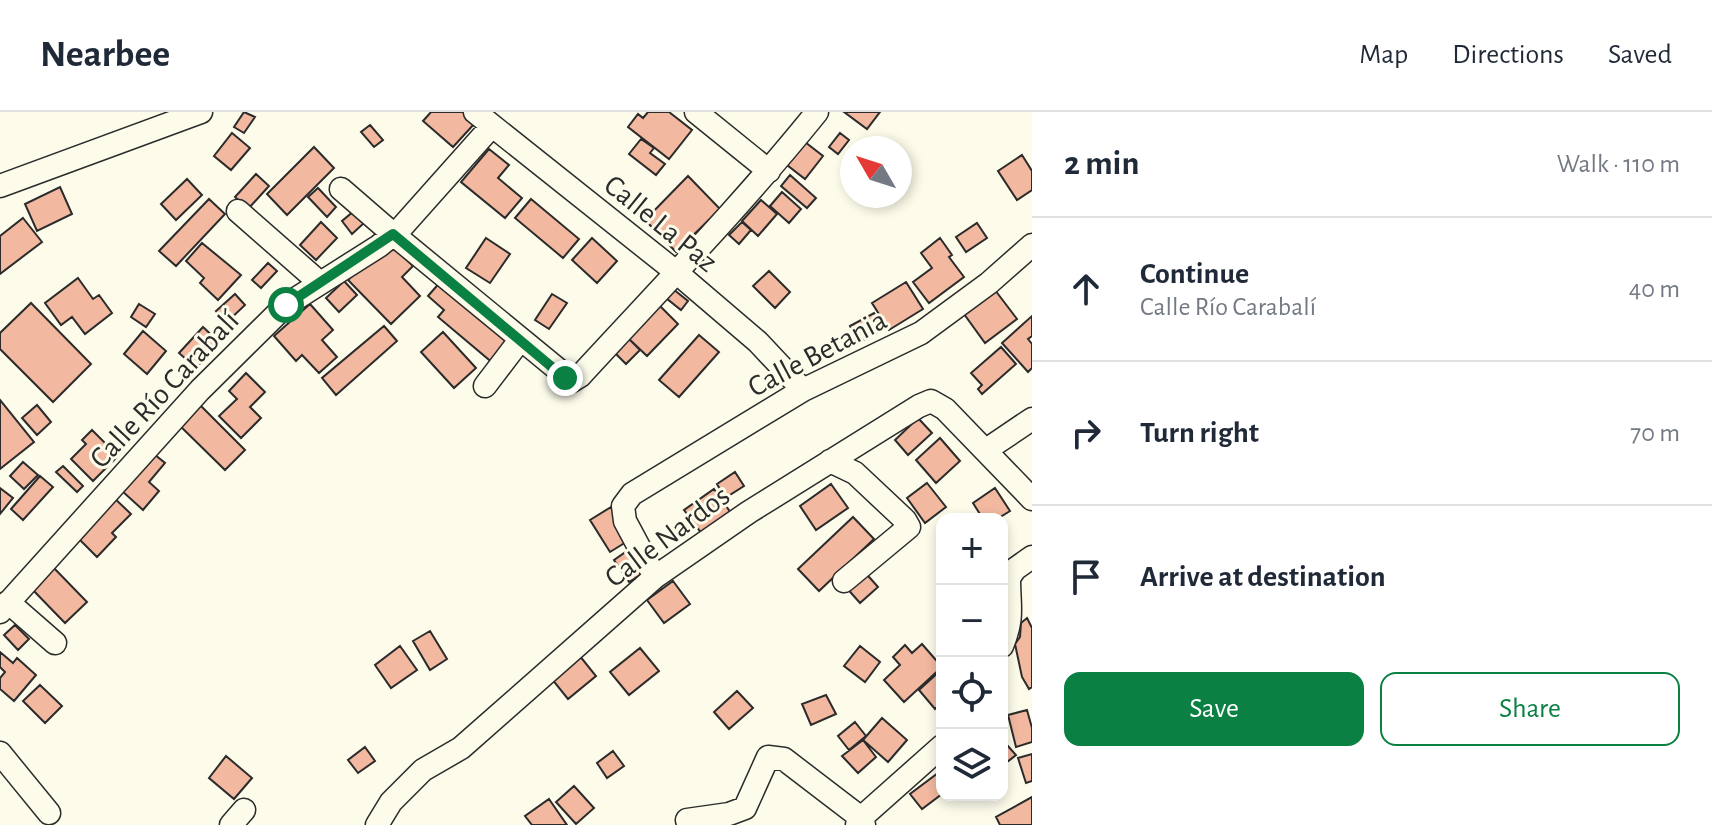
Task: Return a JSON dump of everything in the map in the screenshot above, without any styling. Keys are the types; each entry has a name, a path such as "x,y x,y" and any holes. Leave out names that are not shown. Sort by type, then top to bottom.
{"street":[{"path":"2,181 201,112"},
{"path":"696,112 769,171"},
{"path":"341,189 572,381 580,376 769,171 817,112"},
{"name":"Calle Río Carabalí","path":"4,607 200,390 286,305 393,234 483,120"},
{"name":"Calle La Paz","path":"483,120 676,272 758,342 803,390"},
{"path":"238,211 320,283"},
{"name":"Calle Betania","path":"655,577 625,521 623,506 632,494 803,390 921,333 989,283 1032,245"},
{"path":"485,386 520,340"},
{"name":"Calle Nardos","path":"377,825 391,802 423,770 461,748 655,577 749,512 919,406 931,401 945,409 986,450"},
{"path":"1032,419 986,450 1032,499"},
{"path":"830,461 855,473 909,527 844,581"},
{"path":"1008,632 1022,610 1009,578 1015,569 1032,557"},
{"path":"4,607 55,643"},
{"path":"687,820 729,814 745,808 768,757 784,759 861,823 936,752"},
{"path":"0,753 49,813"}],"building":[{"path":"244,112 255,117 244,133 234,127"},
{"path":"431,112 463,112 475,123 453,147 423,121"},
{"path":"648,112 669,112 692,130 669,159 628,127 638,114 643,118"},
{"path":"844,112 880,112 867,129"},
{"path":"370,125 383,140 374,147 361,132"},
{"path":"232,133 250,148 231,170 214,156"},
{"path":"840,133 844,136 840,136 838,154 829,147"},
{"path":"641,139 654,148 650,153 665,164 656,175 629,154"},
{"path":"805,142 823,156 805,179 787,165"},
{"path":"314,147 334,168 287,215 267,194"},
{"path":"489,149 509,165 498,178 522,198 505,218 461,182"},
{"path":"1022,155 1032,171 1032,190 1017,200 998,171"},
{"path":"256,174 269,186 248,209 235,197"},
{"path":"790,175 816,198 807,208 781,186"},
{"path":"688,176 720,209 676,252 645,220"},
{"path":"187,179 202,195 176,220 161,204"},
{"path":"60,187 72,214 37,231 25,204"},
{"path":"318,188 336,207 327,217 308,197"},
{"path":"782,192 801,209 789,223 770,206"},
{"path":"209,199 225,214 176,266 159,251"},
{"path":"531,199 579,239 563,258 515,218"},
{"path":"761,200 777,214 758,236 742,221"},
{"path":"354,211 364,223 352,234 342,221"},
{"path":"23,218 42,242 0,274 0,236"},
{"path":"321,222 337,238 316,260 300,245"},
{"path":"742,222 751,230 739,244 729,235"},
{"path":"977,223 987,238 966,252 956,237"},
{"path":"486,238 510,254 490,283 466,268"},
{"path":"592,238 617,261 597,283 572,260"},
{"path":"940,238 964,277 929,303 913,282 932,268 921,253"},
{"path":"387,241 413,266 402,277 420,296 391,324 348,280"},
{"path":"202,243 241,275 218,300 200,283 204,278 186,261"},
{"path":"268,263 277,271 261,288 252,280"},
{"path":"769,271 790,292 775,308 753,286"},
{"path":"78,278 93,299 99,295 112,313 85,334 72,317 61,325 45,303"},
{"path":"442,280 514,341 494,364 438,317 444,310 428,296"},
{"path":"344,281 357,295 339,312 326,298"},
{"path":"906,282 923,309 889,330 872,303"},
{"path":"673,289 688,301 681,310 666,298"},
{"path":"995,290 1017,319 985,343 964,314"},
{"path":"235,294 245,305 226,323 216,311"},
{"path":"552,294 567,303 549,329 535,320"},
{"path":"31,303 91,364 53,402 0,349 0,333"},
{"path":"139,304 155,314 146,327 131,317"},
{"path":"310,304 333,330 322,340 337,357 319,373 302,355 296,361 274,336"},
{"path":"659,305 678,324 647,356 627,337"},
{"path":"874,313 883,329 858,343 850,326"},
{"path":"1032,316 1032,336 1028,339 1032,344 1032,368 1028,372 1002,343"},
{"path":"384,326 397,341 336,395 322,378"},
{"path":"203,327 219,342 196,368 179,353"},
{"path":"143,331 166,351 147,374 124,354"},
{"path":"443,332 476,368 454,388 421,352"},
{"path":"699,335 719,352 679,397 659,380"},
{"path":"627,337 640,350 626,364 613,351"},
{"path":"1001,347 1016,364 982,394 978,389 982,385 971,373"},
{"path":"246,373 265,392 250,407 261,418 241,438 219,416 237,399 229,391"},
{"path":"0,400 34,442 0,469"},
{"path":"196,401 245,450 225,470 176,422"},
{"path":"37,405 51,422 37,435 22,418"},
{"path":"918,418 932,433 908,455 895,440"},
{"path":"92,430 118,456 93,481 71,459 86,444 82,440"},
{"path":"940,438 960,461 936,483 916,460"},
{"path":"154,454 165,463 149,482 159,491 143,510 122,491"},
{"path":"23,462 38,475 24,489 10,476"},
{"path":"63,466 83,486 77,492 56,472"},
{"path":"735,472 744,486 725,498 717,484"},
{"path":"40,476 53,487 23,520 11,509"},
{"path":"927,483 946,507 925,523 907,498"},
{"path":"831,484 848,508 816,530 800,506"},
{"path":"0,488 13,498 0,514"},
{"path":"995,488 1010,511 979,513 973,503"},
{"path":"714,489 731,513 702,534 684,510"},
{"path":"111,495 131,514 112,533 116,537 97,557 74,534"},
{"path":"611,507 631,539 610,552 590,520"},
{"path":"853,517 874,539 819,591 798,569"},
{"path":"630,549 645,572 629,582 614,560"},
{"path":"51,565 87,602 65,623 29,586"},
{"path":"862,569 878,587 860,603 844,585"},
{"path":"673,581 690,604 664,623 647,600"},
{"path":"1027,618 1032,628 1032,687 1029,689 1022,677 1015,644 1020,637 1021,623"},
{"path":"15,625 29,639 18,650 4,635"},
{"path":"430,631 447,659 430,670 413,641"},
{"path":"922,644 936,660 936,673 904,702 884,680 900,665 893,657 905,645 912,653"},
{"path":"400,646 417,670 391,688 375,665"},
{"path":"860,646 880,662 865,682 844,666"},
{"path":"640,648 659,671 629,695 610,672"},
{"path":"0,652 13,663 17,658 36,675 14,701 0,689 0,678 5,672 0,667"},
{"path":"579,655 596,676 568,699 551,678"},
{"path":"936,674 935,709 919,690"},
{"path":"40,685 62,706 45,723 23,701"},
{"path":"737,691 753,708 729,729 714,712"},
{"path":"826,695 836,714 811,725 802,704"},
{"path":"1027,710 1032,742 1016,747 1008,715"},
{"path":"882,718 907,740 888,762 863,740"},
{"path":"855,722 866,736 849,750 838,736"},
{"path":"863,740 876,757 858,773 842,756"},
{"path":"1008,746 1016,755 1008,761"},
{"path":"365,747 375,761 358,773 348,760"},
{"path":"613,751 624,766 607,778 597,763"},
{"path":"1032,754 1032,781 1026,783 1018,758"},
{"path":"226,756 252,778 234,799 209,778"},
{"path":"936,774 936,798 922,809 910,794"},
{"path":"574,786 594,808 576,824 556,802"},
{"path":"1032,797 1032,825 1000,825 996,817"},
{"path":"549,799 567,825 532,825 525,816"}],"route":[{"path":"286,305 393,234 565,378"}]}
